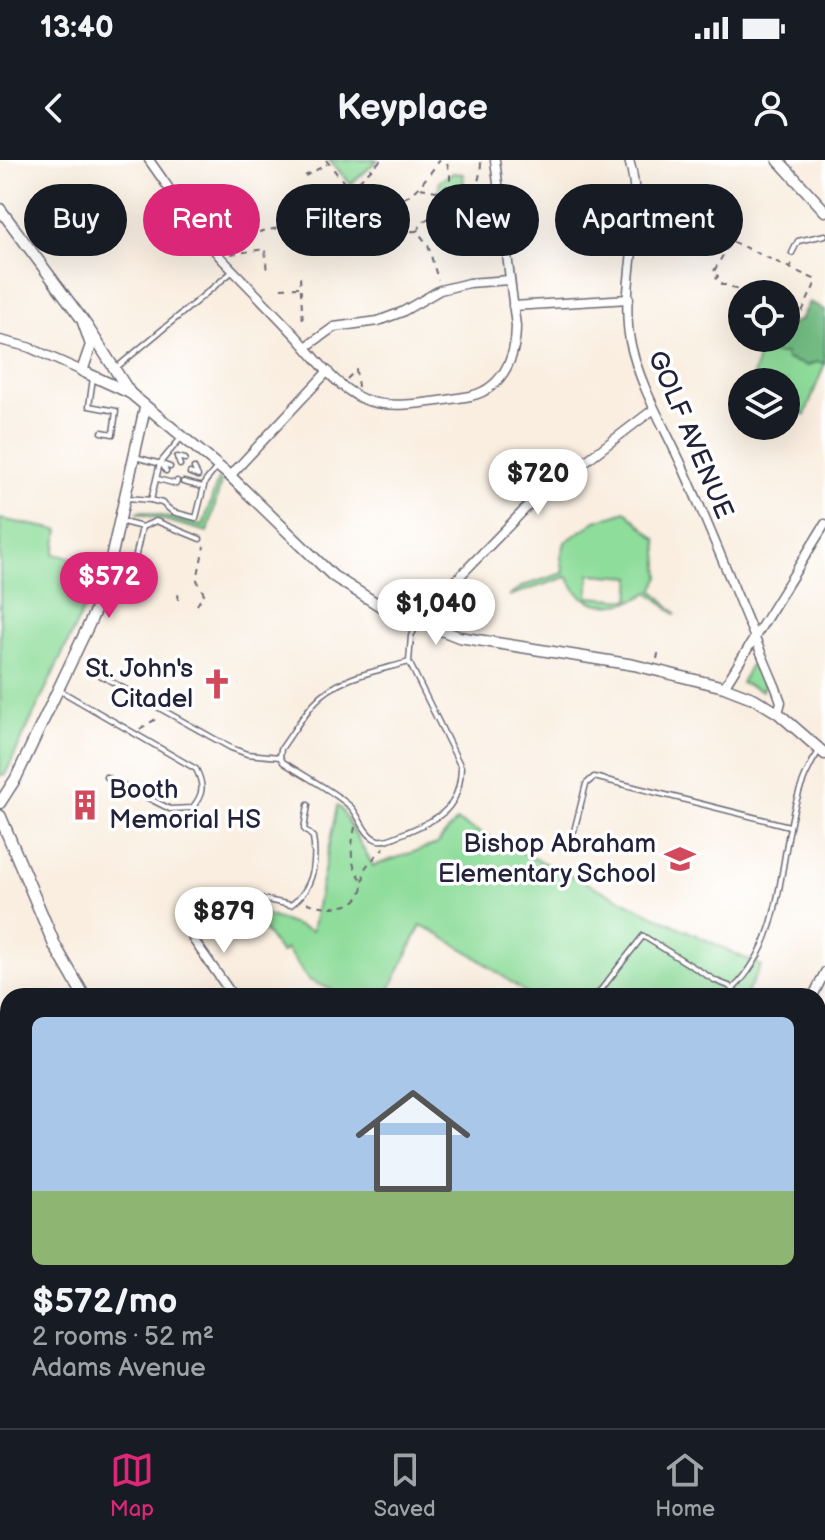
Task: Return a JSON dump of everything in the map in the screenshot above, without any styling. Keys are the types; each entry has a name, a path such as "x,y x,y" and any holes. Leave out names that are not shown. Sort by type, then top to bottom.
{"main road":[{"path":"0,816 57,951 79,988"}],"street":[{"path":"149,160 221,257 347,389 376,403 474,396 501,378 512,358 516,343 513,306 495,160"},
{"name":"GOLF AVENUE","path":"629,160 635,196 628,325 632,348 654,409 685,472 779,696 778,713"},
{"path":"778,160 825,211"},
{"path":"0,209 82,319 130,393 230,476 333,576 382,607 418,623 477,641 648,667 724,687 755,699 778,713 823,748"},
{"path":"306,347 334,327 378,321 402,312 440,290 469,283 509,280"},
{"path":"513,306 629,299"},
{"path":"82,319 91,345 82,371"},
{"path":"0,340 28,347 130,393"},
{"path":"230,476 328,371"},
{"path":"0,803 16,778 99,600 145,408"},
{"path":"418,623 434,602 532,502 654,409"},
{"path":"724,687 825,524"},
{"path":"0,836 12,842"},
{"path":"193,920 193,939 227,988"}],"lane":[{"path":"794,254 798,241 825,235"},
{"path":"115,369 234,270"},
{"path":"93,376 89,406 116,411 113,434 102,432"},
{"path":"151,500 161,464 182,436"},
{"path":"170,451 185,459"},
{"path":"133,457 161,464 168,469"},
{"path":"177,457 180,465"},
{"path":"125,497 162,503 173,512 196,518 204,484 218,466"},
{"path":"192,471 204,484"},
{"path":"157,478 176,484 179,480 204,484"},
{"path":"119,521 142,527 156,521 200,539"},
{"path":"142,527 131,578 145,584"},
{"path":"110,564 133,568"},
{"path":"409,662 347,680 316,700 281,749 283,762 353,808 370,835 379,841 431,822 446,812 461,785 461,767 409,662 411,636 418,623"},
{"path":"89,669 231,748 247,754 280,757"},
{"path":"58,689 196,769 203,789 200,799 192,808 170,809 106,777"},
{"path":"734,988 751,971 769,936 789,826 810,766 823,748"},
{"path":"574,831 586,784 594,777 789,826"},
{"path":"193,920 226,898 238,894 291,905 304,896 311,880 315,854 313,837 304,829 308,805"},
{"path":"602,988 643,936 731,988"}],"path":[{"path":"355,184 381,160"},
{"path":"410,193 419,188 440,160"},
{"path":"419,188 436,191 450,185 446,160"},
{"path":"417,231 424,221 453,211 469,200 479,181 481,160"},
{"path":"305,176 327,162 346,184"},
{"path":"410,231 417,231"},
{"path":"417,231 428,245 440,290"},
{"path":"728,285 722,285 713,273 731,241 814,279 816,282 800,316"},
{"path":"260,249 265,249 267,274"},
{"path":"790,268 794,254"},
{"path":"300,277 303,324"},
{"path":"281,288 301,287"},
{"path":"347,379 356,370 358,388"},
{"path":"197,605 204,594 197,580 204,542 200,539"},
{"path":"141,597 145,584"},
{"path":"178,600 179,588"},
{"path":"656,661 658,654 662,653"},
{"path":"133,734 166,712"},
{"path":"357,815 350,851 352,865 363,882"},
{"path":"298,900 328,908 342,907 361,894 366,867 376,859 388,839"}],"green space":[{"path":"329,160 378,160 351,184"},
{"path":"453,173 463,174 464,184 439,184"},
{"path":"809,302 825,310 825,363 816,362 808,366 786,359 785,354 770,352 800,352 800,320"},
{"path":"759,352 785,354 786,359 808,366 816,362 825,363 805,415 800,414 800,368 755,368"},
{"path":"218,479 221,482 208,532 138,513 141,511 203,526"},
{"path":"626,511 657,540 660,577 653,590 675,614 649,592 623,603 603,604 585,599 567,577 509,596 523,586 564,573 561,558 565,542 596,521","holes":["590,574 632,577 630,600 588,597"]},
{"path":"0,519 59,530 54,554 100,564 96,568 87,602 5,775 0,775"},
{"path":"752,663 764,685 762,691 741,683"},
{"path":"337,806 373,866 437,844 456,821 761,966 749,988 519,988 469,952 421,925 391,988 328,988 309,980 286,949 281,953 252,914 219,936 222,928 250,909 312,931"}],"place":[{"name":"St. John's Citadel","path":"217,684"},
{"name":"Booth Memorial HS","path":"85,805"},
{"name":"Bishop Abraham Elementary School","path":"680,859"}]}
